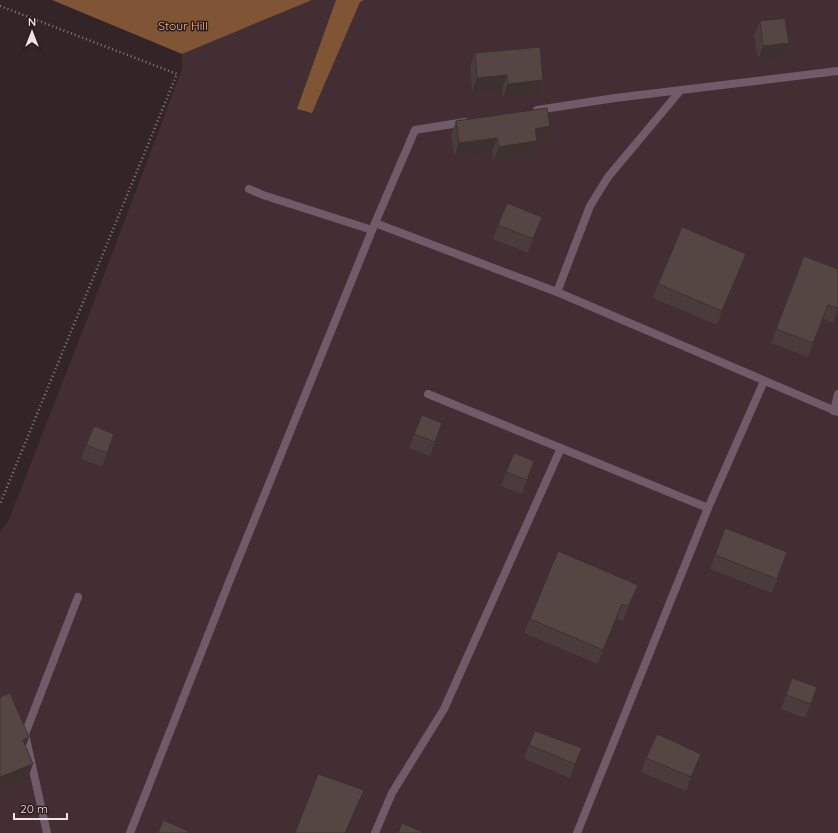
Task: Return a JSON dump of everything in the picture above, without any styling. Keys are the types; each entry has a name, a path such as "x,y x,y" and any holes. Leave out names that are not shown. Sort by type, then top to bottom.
{"lane":[{"path":"528,112 615,98 838,71"},
{"path":"557,292 590,206 608,177 680,91"},
{"path":"130,833 229,582 374,226 415,130 475,120"},
{"path":"249,189 263,196 374,226 557,292 836,411 838,394"},
{"path":"578,833 708,508 764,381"},
{"path":"428,394 708,508"},
{"path":"375,833 392,793 444,709 561,448"},
{"path":"47,833 25,734 78,597"}],"path":[{"path":"0,6 177,74 0,504"}],"shaded area":[{"path":"312,0 838,0 838,833 0,833 0,532 8,522 95,299 182,69 182,54"}],"green space":[{"name":"Stour Hill","path":"52,0 312,0 182,54"},
{"path":"336,0 364,0 360,2 312,113 297,109"}],"building":[{"path":"785,18 789,43 763,46 760,21"},
{"path":"540,47 543,80 508,84 507,75 477,78 475,53"},
{"path":"547,108 550,126 535,129 537,141 499,147 497,138 459,143 456,121"},
{"path":"507,203 542,217 533,239 498,225"},
{"path":"682,227 746,254 722,311 658,284"},
{"path":"804,256 838,269 838,308 828,305 813,343 776,329"},
{"path":"422,415 442,423 435,442 414,434"},
{"path":"94,426 114,434 107,453 86,445"},
{"path":"514,453 534,461 527,480 506,472"},
{"path":"725,528 787,552 777,579 715,555"},
{"path":"558,551 638,585 628,607 622,604 603,650 530,619"},
{"path":"792,678 817,687 811,704 786,695"},
{"path":"10,693 29,737 23,740 33,764 0,777 0,697"},
{"path":"535,731 582,748 575,764 529,745"},
{"path":"657,734 701,754 691,777 646,758"},
{"path":"318,774 364,790 345,833 295,833"},
{"path":"163,820 188,831 187,833 158,833"},
{"path":"402,823 425,833 398,833"}]}
